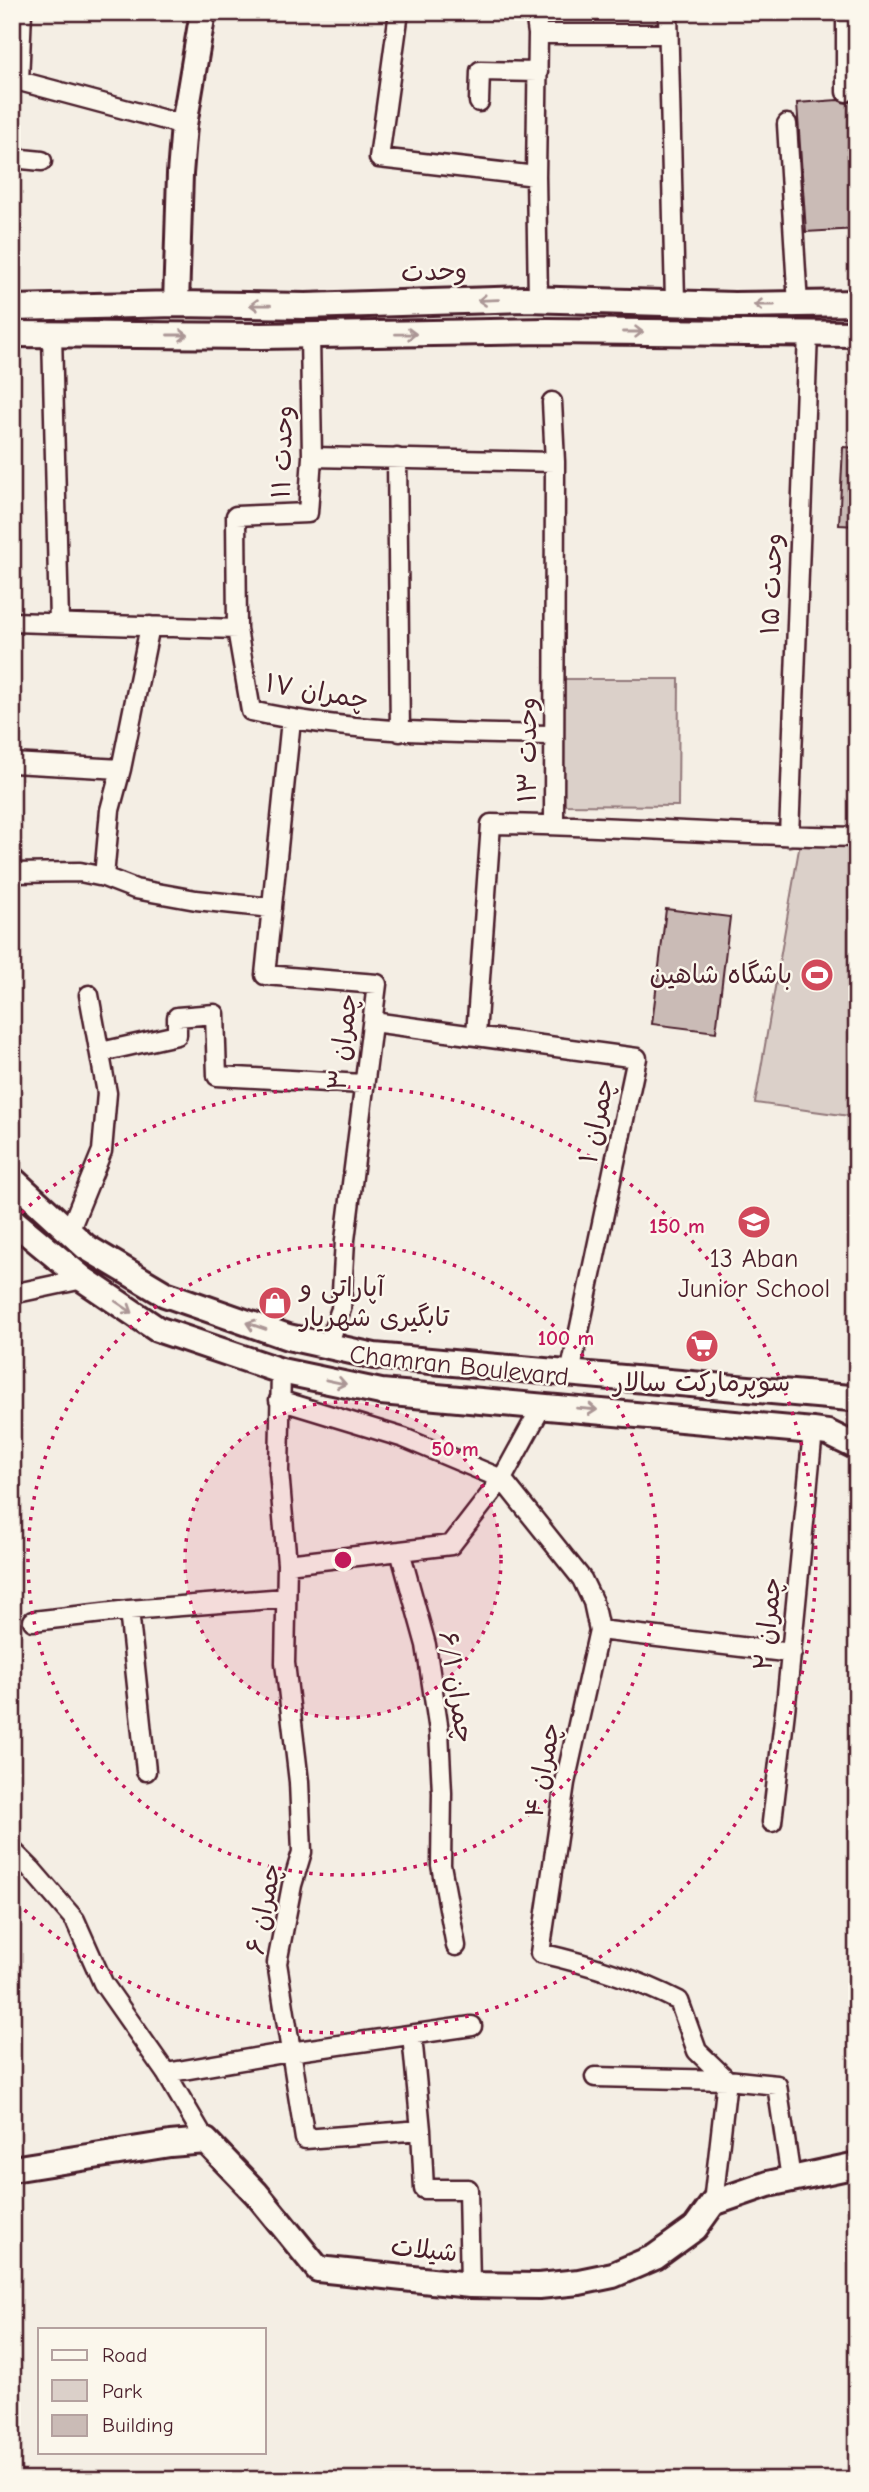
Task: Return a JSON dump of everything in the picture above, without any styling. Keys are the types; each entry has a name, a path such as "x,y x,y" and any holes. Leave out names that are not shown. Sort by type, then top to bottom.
{"street":[{"path":"22,12 15,80 184,125"},
{"path":"176,304 184,125 203,12"},
{"path":"398,12 379,158 536,176"},
{"path":"536,12 538,299"},
{"path":"668,12 675,301"},
{"path":"846,12 846,92"},
{"path":"538,34 668,34"},
{"path":"479,102 480,71 538,72"},
{"path":"787,124 798,305"},
{"path":"12,158 42,161"},
{"name":"وحدت","path":"12,308 176,304 306,306 538,299 798,305 857,303"},
{"path":"126,305 127,335"},
{"path":"51,307 59,622"},
{"path":"12,334 310,335 548,331 857,334"},
{"name":"وحدت ۱۵","path":"789,836 808,333"},
{"name":"وحدت ۱۱","path":"237,629 236,516 307,513 312,457 310,335"},
{"name":"وحدت ۱۳","path":"476,1035 491,824 554,824 555,463 552,402"},
{"path":"312,457 555,463"},
{"path":"397,458 400,732"},
{"path":"12,622 237,629"},
{"path":"104,877 110,810 150,626"},
{"name":"چمران ۱۷","path":"237,629 251,711 291,720 400,732 554,735"},
{"name":"چمران ۳","path":"291,720 265,975 377,984 345,1240 341,1309 328,1345"},
{"path":"12,764 121,769"},
{"path":"554,824 857,837"},
{"path":"12,873 80,872 104,877 135,889 196,900 272,908"},
{"path":"69,1232 102,1151 107,1093 89,995"},
{"path":"101,1052 177,1034 177,1017 215,1014 217,1076 363,1084"},
{"name":"چمران ۱","path":"373,1022 637,1058 570,1374"},
{"name":"Chamran Boulevard","path":"12,1179 86,1247 165,1294 288,1337 374,1356 854,1397"},
{"name":"Chamran Boulevard","path":"12,1220 83,1279 157,1329 281,1371 382,1392 820,1432 857,1447"},
{"path":"12,1294 83,1279"},
{"path":"281,1371 288,1337"},
{"name":"چمران ۶","path":"281,1371 279,1471 287,1564 285,1663 299,1782 302,1852 292,1885 277,1963 305,2139 421,2130"},
{"name":"چمران ۴","path":"279,1400 404,1438 502,1479 582,1579 593,1602 600,1630 565,1783 540,1952 595,1965 644,1983 679,2001 697,2051 727,2080"},
{"path":"287,1564 451,1545 502,1479 542,1406"},
{"path":"820,1432 857,1437"},
{"name":"چمران ۲","path":"772,1822 820,1432"},
{"name":"چمران ۶/۱","path":"400,1551 426,1645 437,1719 442,1793 442,1865 456,1946"},
{"path":"33,1621 129,1610 285,1598"},
{"path":"129,1610 146,1771"},
{"path":"600,1630 792,1653"},
{"path":"12,1850 75,1920 103,1983 166,2073 206,2141 12,2169"},
{"path":"166,2073 472,2026"},
{"path":"412,2035 424,2189 468,2189 470,2286"},
{"path":"596,2077 727,2080 776,2085 791,2179"},
{"path":"727,2080 713,2203 791,2179 857,2165"},
{"name":"شیلات","path":"206,2141 256,2193 318,2269 470,2286 579,2283 613,2275 655,2258 695,2228 713,2203"}],"green space":[{"path":"562,679 679,679 678,806 561,805"},
{"name":"باشگاه شاهین","path":"800,843 857,846 857,1117 755,1103"}],"building":[{"path":"857,98 857,229 806,232 797,103 838,100 847,103"},
{"path":"843,447 857,448 857,526 839,525"},
{"path":"666,909 730,917 716,1032 652,1024"}],"place":[{"name":"باشگاه شاهین","path":"817,975"},
{"name":"13 Aban Junior School","path":"754,1222"},
{"name":"آپاراتی و تابگیری شهریار","path":"275,1303"},
{"name":"سوپرمارکت سالار","path":"702,1346"}]}
